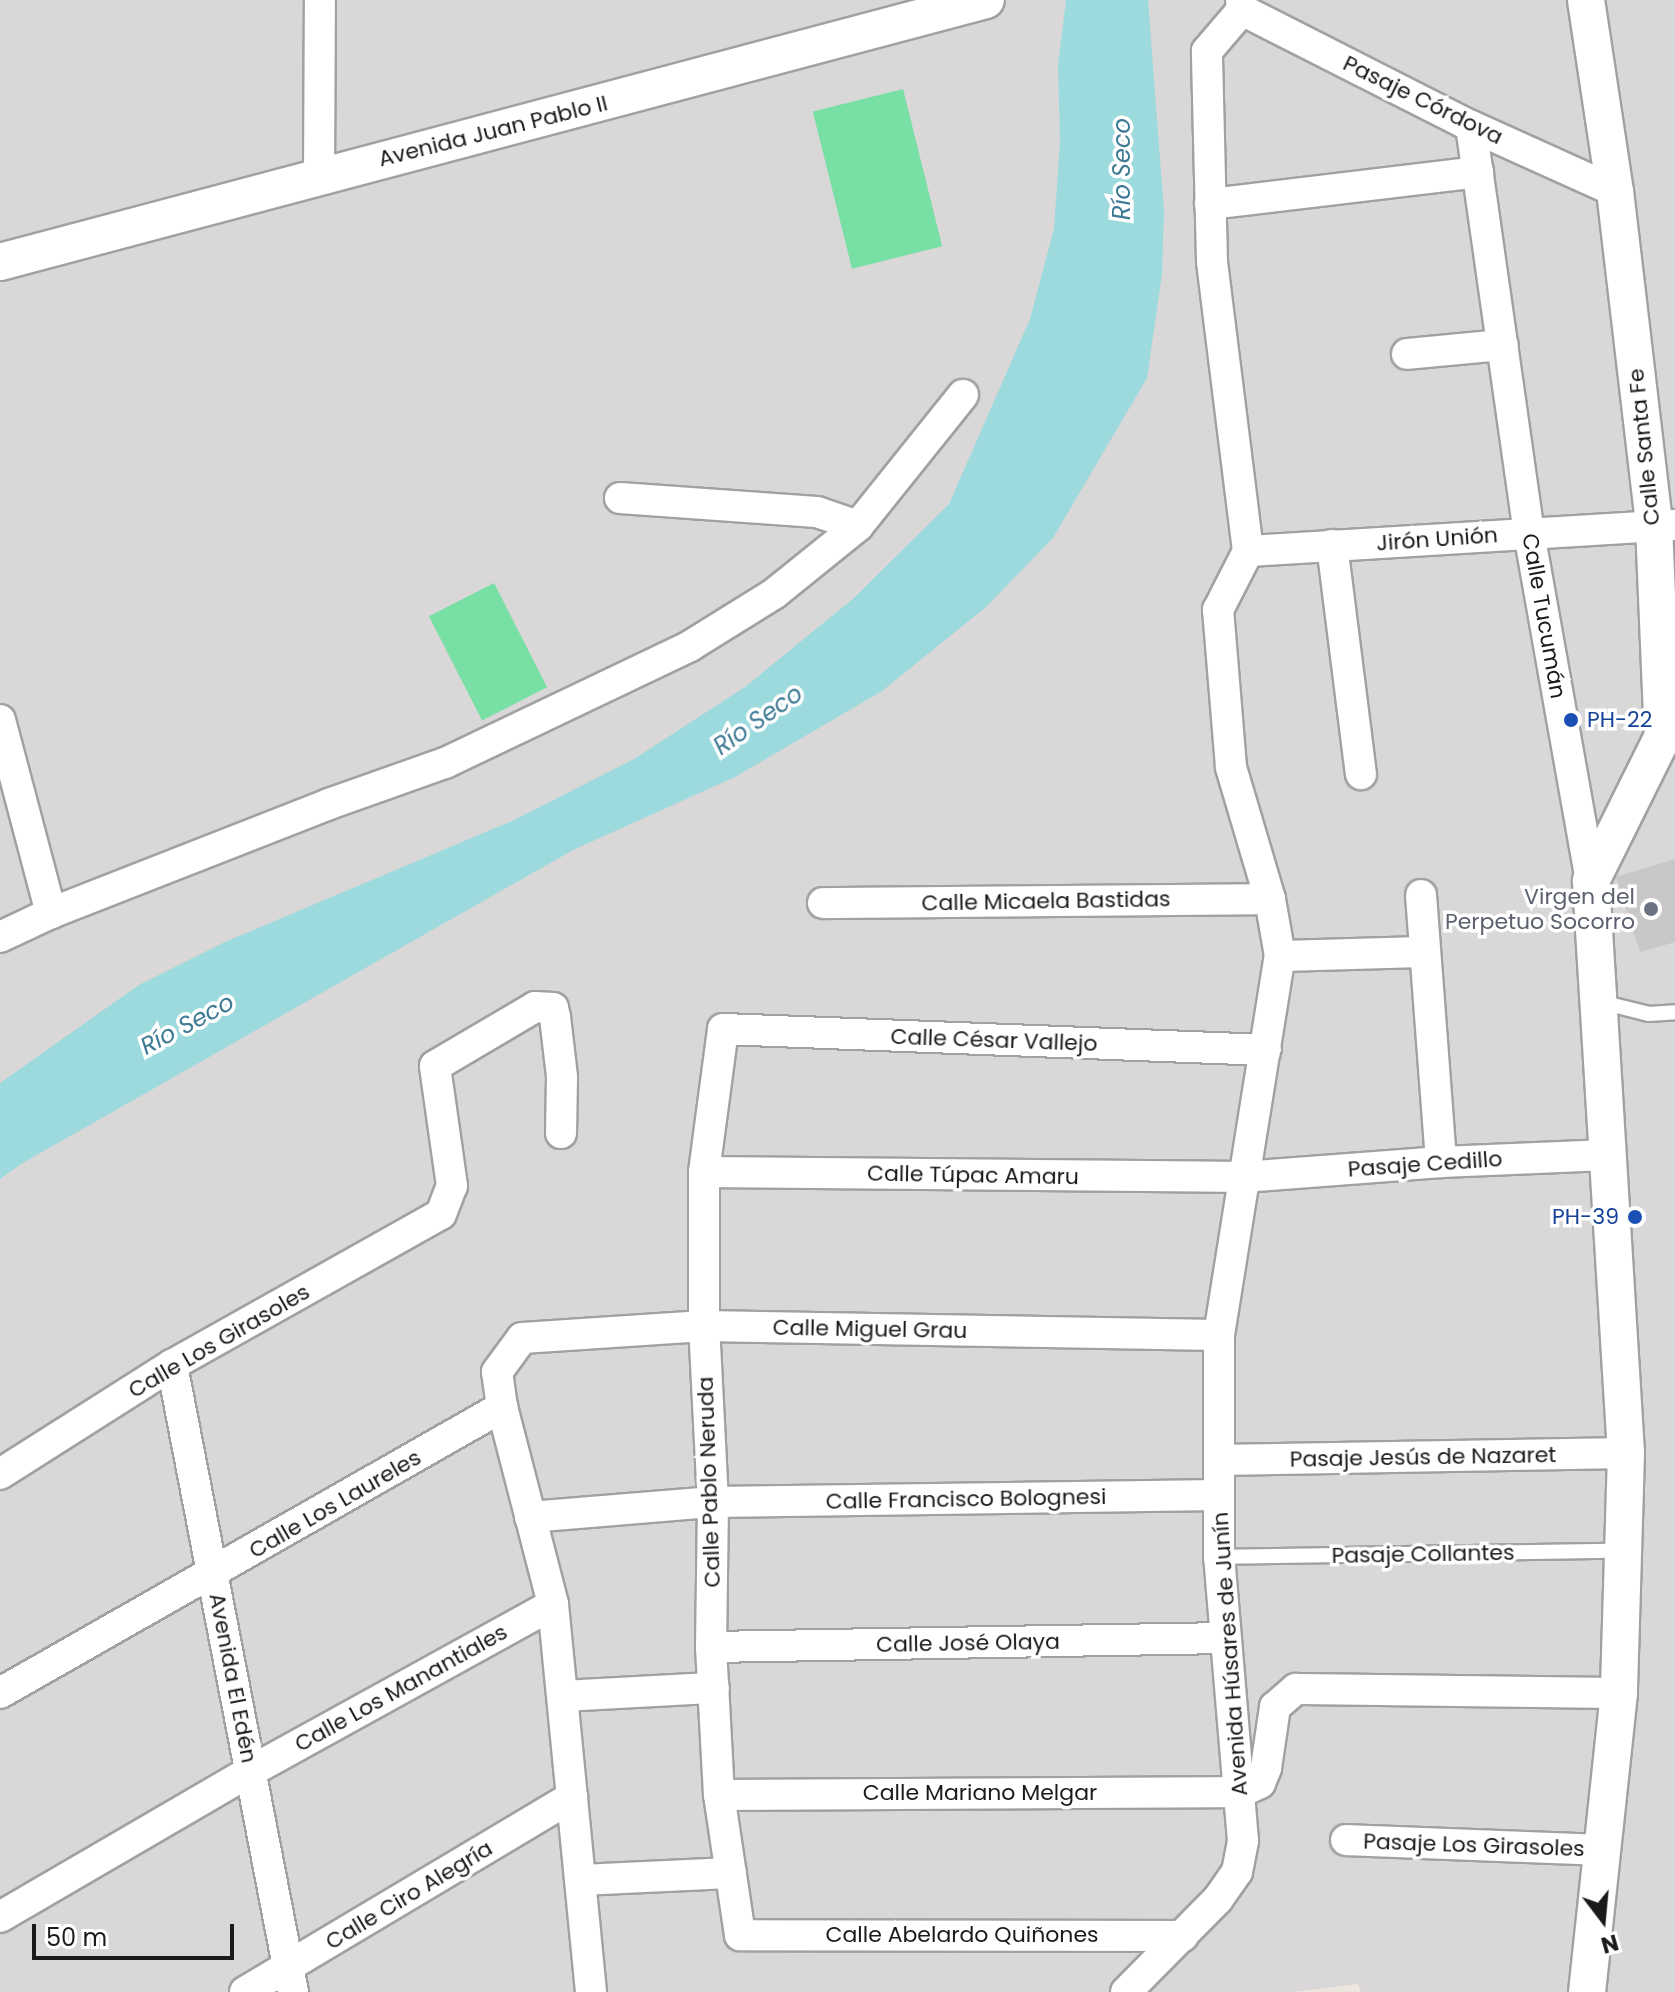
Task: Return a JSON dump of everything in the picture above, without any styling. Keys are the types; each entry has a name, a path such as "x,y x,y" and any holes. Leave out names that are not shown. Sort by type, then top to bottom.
{"street":[{"path":"319,175 320,0"},
{"name":"Avenida Juan Pablo II","path":"0,262 986,0"},
{"name":"Calle Santa Fe","path":"1586,0 1664,525 1669,738 1591,881"},
{"path":"1241,5 1207,51 1212,261 1248,551"},
{"name":"Pasaje Córdova","path":"1241,5 1471,126 1615,191"},
{"name":"Calle Tucumán","path":"1471,126 1529,533 1591,881 1601,1002 1626,1453 1626,1551 1619,1693 1587,1992"},
{"path":"1210,204 1478,172"},
{"path":"1407,354 1503,345"},
{"path":"0,937 51,913 329,804 445,763 690,646 775,593 858,526 963,395"},
{"path":"620,498 817,512 858,526"},
{"name":"Jirón Unión","path":"1248,551 1664,525"},
{"path":"1332,545 1361,774"},
{"name":"Avenida Húsares de Junín","path":"1126,1992 1218,1899 1237,1872 1243,1841 1219,1557 1219,1335 1280,956 1270,899 1231,767 1218,610 1248,551"},
{"path":"0,720 5,755 51,913"},
{"path":"1421,895 1441,1162"},
{"name":"Calle Micaela Bastidas","path":"823,903 1270,899"},
{"path":"1280,956 1424,952"},
{"name":"Calle Los Girasoles","path":"0,1474 172,1365 441,1214 452,1186 435,1066 535,1007 553,1008 555,1017 562,1077 561,1133"},
{"name":"Calle César Vallejo","path":"723,1029 1266,1050"},
{"name":"Calle Pablo Neruda","path":"723,1029 704,1172 704,1326 713,1502 711,1647 719,1795 740,1935"},
{"name":"Pasaje Cedillo","path":"1243,1177 1441,1162 1608,1155"},
{"name":"Calle Túpac Amaru","path":"704,1172 1243,1177"},
{"name":"Calle Miguel Grau","path":"502,1407 497,1372 522,1338 704,1326 1219,1335"},
{"name":"Avenida El Edén","path":"172,1365 291,1980"},
{"path":"502,1407 553,1604 591,1992"},
{"name":"Calle Los Laureles","path":"0,1693 502,1407"},
{"name":"Pasaje Jesús de Nazaret","path":"1219,1460 1626,1453"},
{"name":"Calle Francisco Bolognesi","path":"530,1517 713,1502 1219,1495"},
{"name":"Calle Los Manantiales","path":"0,1917 251,1771 553,1604"},
{"name":"Calle José Olaya","path":"711,1647 1225,1638"},
{"path":"564,1696 714,1688"},
{"path":"1241,1792 1260,1783 1275,1707 1296,1689 1619,1693"},
{"name":"Calle Mariano Melgar","path":"719,1795 1241,1792"},
{"name":"Calle Ciro Alegría","path":"245,1992 291,1980 572,1797"},
{"name":"Pasaje Los Girasoles","path":"1346,1840 1602,1850"},
{"path":"580,1880 731,1873"},
{"name":"Calle Abelardo Quiñones","path":"740,1935 1183,1936"}],"lane":[{"path":"1601,1002 1649,1014 1675,1012"},
{"name":"Pasaje Collantes","path":"1219,1557 1626,1551"}],"shaded area":[{"path":"0,0 1675,0 1675,1992 1361,1992 1358,1984 1295,1992 0,1992"},
{"name":"Virgen del Perpetuo Socorro","path":"1675,859 1675,942 1640,952 1616,877"}],"green space":[{"path":"903,89 942,246 852,269 813,111"},
{"path":"494,583 547,687 482,720 429,616"}],"water":[{"name":"Río Seco","path":"1066,0 1148,0 1164,212 1162,274 1147,378 1053,538 986,607 882,691 735,777 573,850 21,1164 0,1179 0,1083 139,985 225,942 514,820 634,759 745,687 854,598 949,504 1030,319 1054,229 1060,142 1058,65"}],"place":[{"name":"PH-22","path":"1571,720"},
{"name":"Virgen del Perpetuo Socorro","path":"1651,909"},
{"name":"PH-39","path":"1635,1217"}]}
